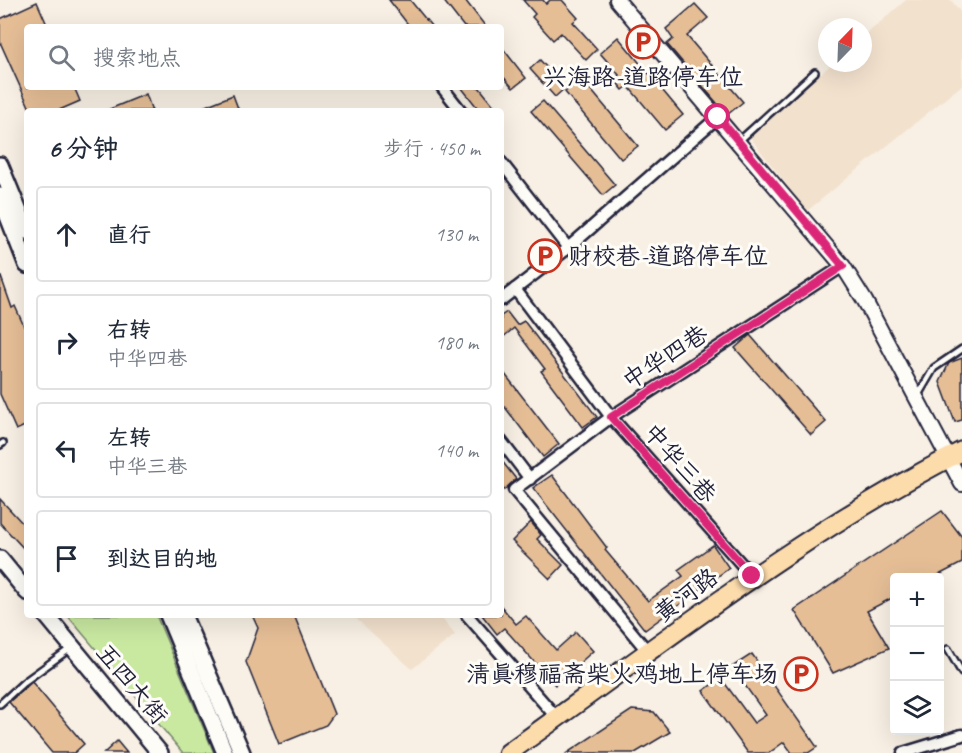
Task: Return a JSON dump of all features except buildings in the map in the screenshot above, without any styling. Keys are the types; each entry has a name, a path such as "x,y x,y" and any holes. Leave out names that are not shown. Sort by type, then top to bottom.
{"main road":[{"path":"0,165 24,224"},
{"path":"1,200 24,258"},
{"name":"黄河路","path":"508,753 649,653 752,576 928,467 955,455"},
{"path":"0,559 24,588"},
{"name":"五四大街","path":"48,618 160,753"},
{"path":"169,618 225,753"},
{"path":"184,618 242,753"}],"street":[{"path":"617,0 843,266 916,399 955,455 962,484"},
{"path":"444,90 459,108"},
{"path":"504,298 568,248 718,117"},
{"path":"504,166 568,248"},
{"name":"中华四巷","path":"649,653 514,490 611,417 843,266"},
{"name":"中华三巷","path":"515,289 611,417 752,576"},
{"path":"504,445 530,478"},
{"path":"470,618 557,718"},
{"path":"903,753 962,735"}],"lane":[{"path":"739,141 816,72"},
{"path":"916,399 934,368 962,349"},
{"path":"0,704 24,682 72,647"},
{"path":"948,648 962,673"}],"shaded area":[{"path":"906,0 951,0 962,14 962,85 807,211 749,136 823,72 872,72 872,29"},
{"path":"355,618 441,618 455,635 412,669"}],"green space":[{"path":"70,618 157,618 214,753 183,753"}],"place":[{"name":"兴海路-道路停车位","path":"643,42"},
{"name":"财校巷-道路停车位","path":"545,256"},
{"name":"清真穆福斋柴火鸡地上停车场","path":"801,674"}],"route":[{"path":"718,117 843,266 611,417 752,576"}]}
